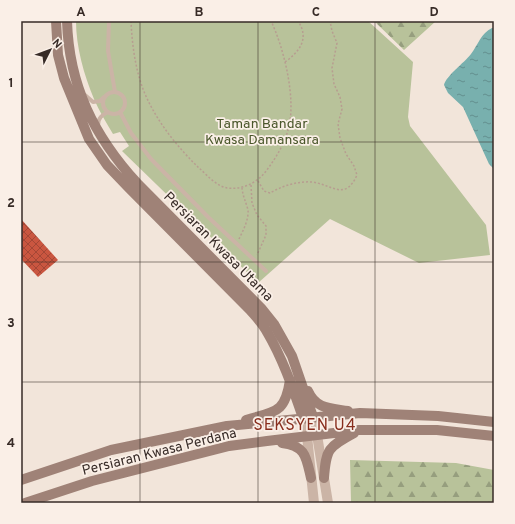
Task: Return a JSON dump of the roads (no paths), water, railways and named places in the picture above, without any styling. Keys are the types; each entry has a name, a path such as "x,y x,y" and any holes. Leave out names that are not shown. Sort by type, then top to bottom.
{"main road":[{"name":"Persiaran Kwasa Utama","path":"56,21 58,55 64,78 89,139 107,165 250,310 267,331 308,418"},
{"name":"Persiaran Kwasa Utama","path":"67,21 70,58 76,81 97,132 118,163 262,308 278,330 292,356 308,418"},
{"path":"292,356 311,398 316,403 322,406 360,413"},
{"path":"227,426 274,411 282,406 288,392 290,380"},
{"name":"Persiaran Kwasa Perdana","path":"21,480 111,450 227,426 360,413 438,416 494,422"},
{"path":"324,478 326,459 333,446 342,439 359,430"},
{"name":"Persiaran Kwasa Perdana","path":"25,503 92,481 229,446 359,430 438,430 494,436"},
{"path":"267,441 293,444 298,447 305,455 311,478"}],"street":[{"name":"Persiaran Kwasa Utama","path":"308,418 324,478 328,503"},
{"name":"Persiaran Kwasa Utama","path":"312,436 311,478 314,503"}],"lane":[{"path":"109,21 108,51 114,92"},
{"path":"76,81 87,98 93,102 100,101 105,96 107,94 114,92 121,94 125,100 124,106 120,112 113,114 108,112 103,104 105,96"},
{"path":"97,132 98,121 102,115 108,112"},
{"path":"120,112 131,133 151,159 208,217 266,271"}],"water":[{"path":"494,28 494,169 489,164 463,107 448,93 444,85 445,81 471,54 482,36"}],"district":[{"name":"SEKSYEN U4","path":"305,424"}],"park label":[{"name":"Taman Bandar Kwasa Damansara","path":"262,132"}]}
